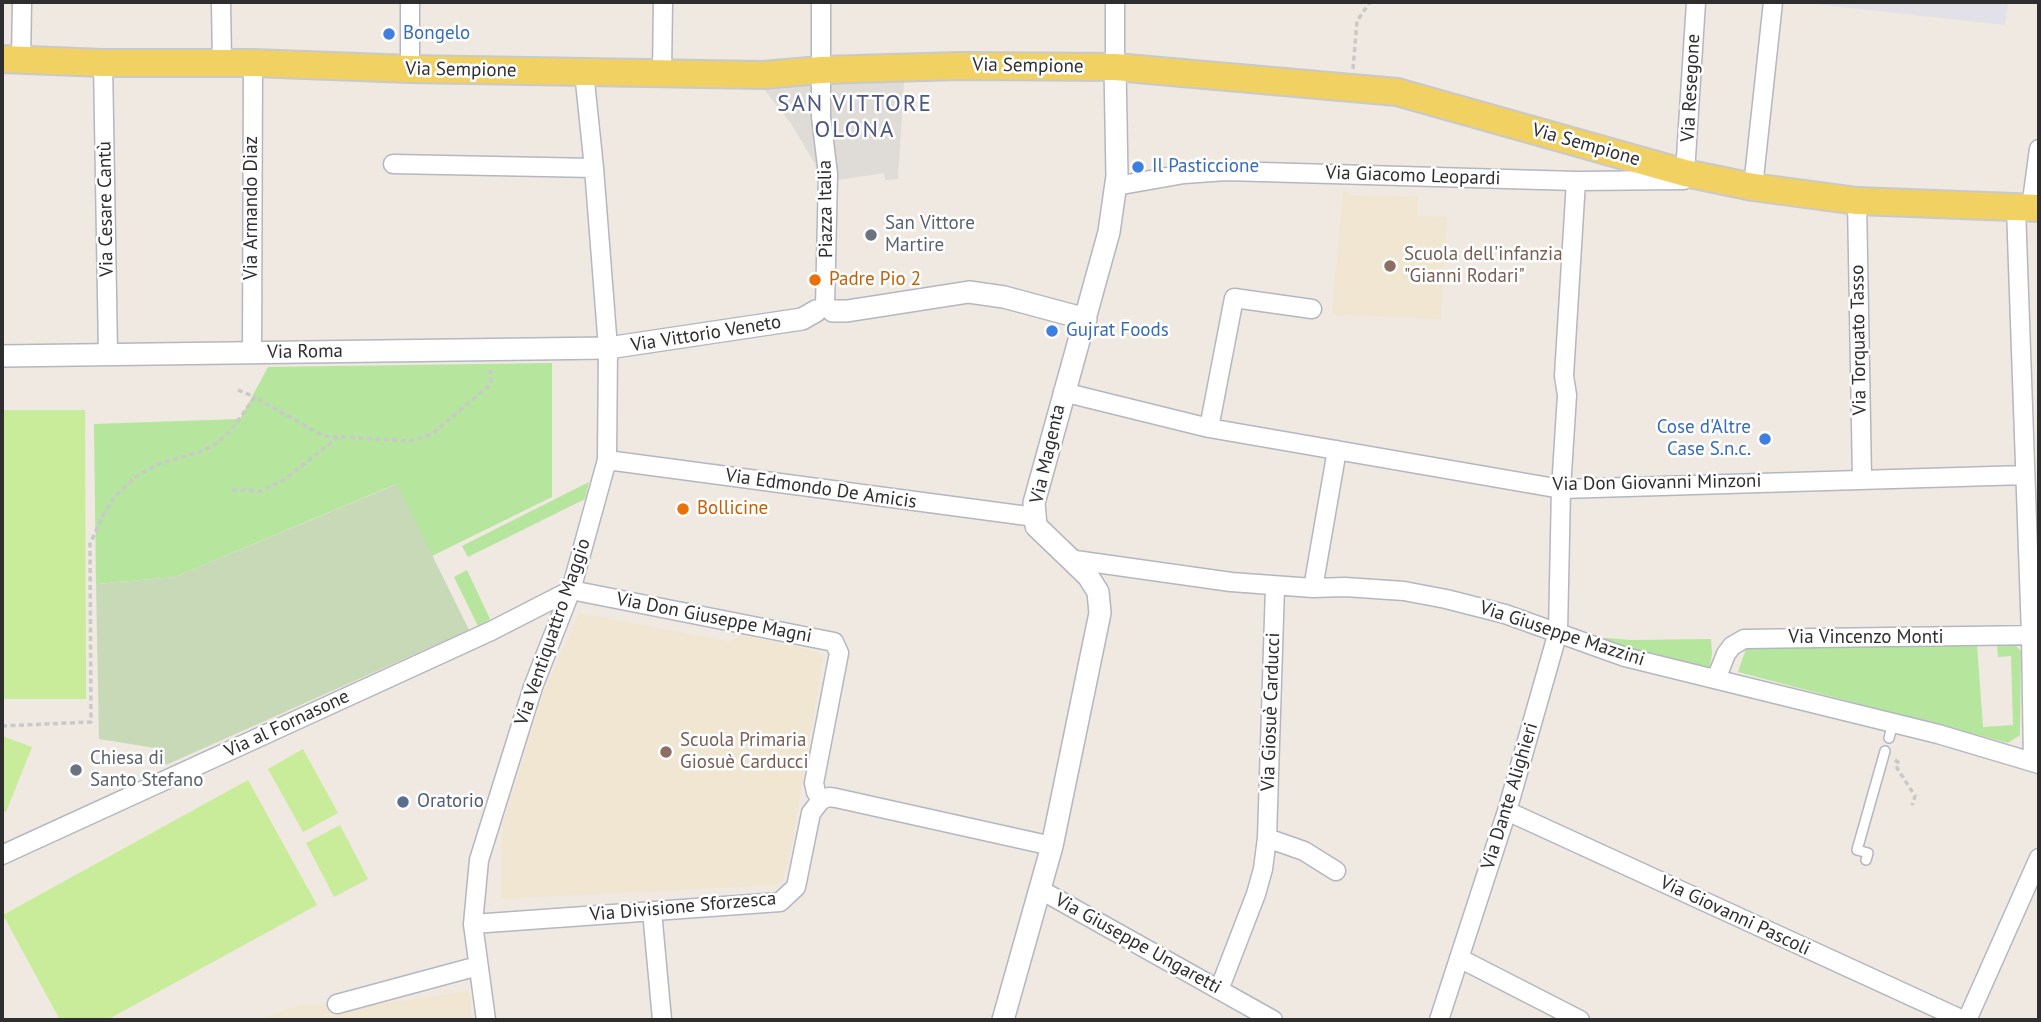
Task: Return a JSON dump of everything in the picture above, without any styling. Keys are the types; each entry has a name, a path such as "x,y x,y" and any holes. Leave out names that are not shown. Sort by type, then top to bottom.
{"main road":[{"name":"Via Sempione","path":"11,60 763,75 821,70 960,66 1115,67 1396,92 1685,173 1753,187 1857,201 2029,208"}],"street":[{"path":"11,60 22,2"},
{"path":"221,2 222,63"},
{"path":"410,2 410,69"},
{"path":"662,73 663,2"},
{"name":"Piazza Italia","path":"821,2 821,117 828,174 825,314"},
{"path":"1115,2 1115,67"},
{"name":"Via Resegone","path":"1685,173 1696,2"},
{"path":"1753,187 1773,2"},
{"name":"Via Cesare Cantù","path":"103,63 108,354"},
{"name":"Via Armando Diaz","path":"252,352 253,63"},
{"name":"Via Magenta","path":"1003,1020 1052,846 1100,613 1098,592 1088,576 1075,560 1036,526 1034,503 1109,232 1116,186 1115,67"},
{"name":"Via Ventiquattro Maggio","path":"486,1020 473,924 479,860 534,687 572,590 607,460 608,348 584,72"},
{"path":"2036,763 2035,635 2025,475 2029,208 2039,149"},
{"path":"393,164 594,168"},
{"name":"Via Giacomo Leopardi","path":"1116,186 1184,174 1226,171 1576,181 1712,179"},
{"name":"Via Dante Alighieri","path":"1439,1020 1507,811 1558,632 1561,489 1567,395 1564,376 1576,181"},
{"name":"Via Torquato Tasso","path":"1857,201 1862,478"},
{"name":"Via Vittorio Veneto","path":"608,348 969,292 1004,297 1086,319"},
{"path":"1209,428 1234,298 1312,309"},
{"name":"Via Roma","path":"2,356 608,348"},
{"name":"Via Don Giovanni Minzoni","path":"1063,392 1209,428 1561,489 2025,475"},
{"path":"1313,589 1337,450"},
{"name":"Via Edmondo De Amicis","path":"607,460 1035,517"},
{"name":"Via Giuseppe Mazzini","path":"1075,560 1275,586 1313,589 1345,587 1415,593 1505,614 1625,657 1716,679 1891,731 2036,763"},
{"name":"Via Giosuè Carducci","path":"1219,990 1263,869 1267,838 1275,586"},
{"name":"Via Don Giuseppe Magni","path":"572,590 834,642 839,653 814,783 821,800"},
{"name":"Via al Fornasone","path":"2,855 491,631 572,590"},
{"name":"Via Vincenzo Monti","path":"1716,679 1726,654 1732,646 1744,639 1986,638 2035,635"},
{"path":"821,800 829,797 1052,846"},
{"name":"Via Divisione Sforzesca","path":"473,924 780,902 796,887 812,809 821,800"},
{"name":"Via Giovanni Pascoli","path":"1507,811 1965,1020"},
{"path":"1267,838 1304,851 1336,871"},
{"path":"1965,1020 2039,858"},
{"name":"Via Giuseppe Ungaretti","path":"1039,889 1273,1020"},
{"path":"652,911 662,1020"},
{"path":"1459,958 1580,1020"},
{"path":"337,1004 478,966"}],"lane":[{"path":"1866,860 1868,853 1857,849 1890,750"}],"path":[{"path":"1352,88 1357,21 1370,2"},
{"path":"238,390 323,436 410,441 432,434 491,384 490,349"},
{"path":"2,726 91,722 90,544 103,515 116,496 137,476 158,464 203,451 218,442 232,429 255,397"},
{"path":"232,490 261,492 285,479 339,437"},
{"path":"1890,750 1892,759 1899,763 1897,768 1915,796 1912,805"}],"shaded area":[{"path":"1796,2 2008,2 2005,25"},
{"path":"905,67 898,179 885,180 884,173 819,183 815,164 792,125 762,87"},
{"name":"Scuola dell'infanzia \"Gianni Rodari\"","path":"1343,189 1350,195 1406,197 1418,194 1418,216 1447,217 1441,319 1332,315"},
{"name":"Scuola Primaria Giosuè Carducci","path":"579,613 730,642 741,635 815,651 823,659 792,844 783,880 774,885 501,899 502,827 545,688"},
{"path":"469,991 472,1020 256,1020 301,1005 362,1007"}],"green space":[{"path":"552,363 552,497 432,556 396,484 175,577 96,584 94,424 240,419 268,367"},
{"path":"2,410 85,410 86,699 2,699"},
{"path":"589,482 585,499 468,557 462,546"},
{"path":"397,484 469,630 166,765 161,749 99,739 96,584 175,577"},
{"path":"467,570 490,619 478,626 454,577"},
{"path":"1606,638 1711,639 1710,666 1706,669 1627,650 1603,641"},
{"path":"1748,643 1977,645 1983,727 2013,725 2011,656 1998,657 1997,645 2014,644 2021,651 2020,735 2008,743 1738,672"},
{"path":"2,736 32,747 6,812 2,810"},
{"path":"303,749 338,813 303,832 268,769"},
{"path":"248,780 317,905 107,1020 60,1020 3,915"},
{"path":"340,825 368,879 334,897 306,843"}],"place":[{"name":"Bongelo","path":"389,34"},
{"name":"Il Pasticcione","path":"1138,167"},
{"name":"San Vittore Martire","path":"871,235"},
{"name":"Scuola dell'infanzia \"Gianni Rodari\"","path":"1390,266"},
{"name":"Padre Pio 2","path":"815,280"},
{"name":"Gujrat Foods","path":"1052,331"},
{"name":"Cose d'Altre Case S.n.c.","path":"1765,439"},
{"name":"Bollicine","path":"683,509"},
{"name":"Scuola Primaria Giosuè Carducci","path":"666,752"},
{"name":"Chiesa di Santo Stefano","path":"76,770"},
{"name":"Oratorio","path":"403,802"}],"district":[{"name":"SAN VITTORE OLONA","path":"855,117"}]}
